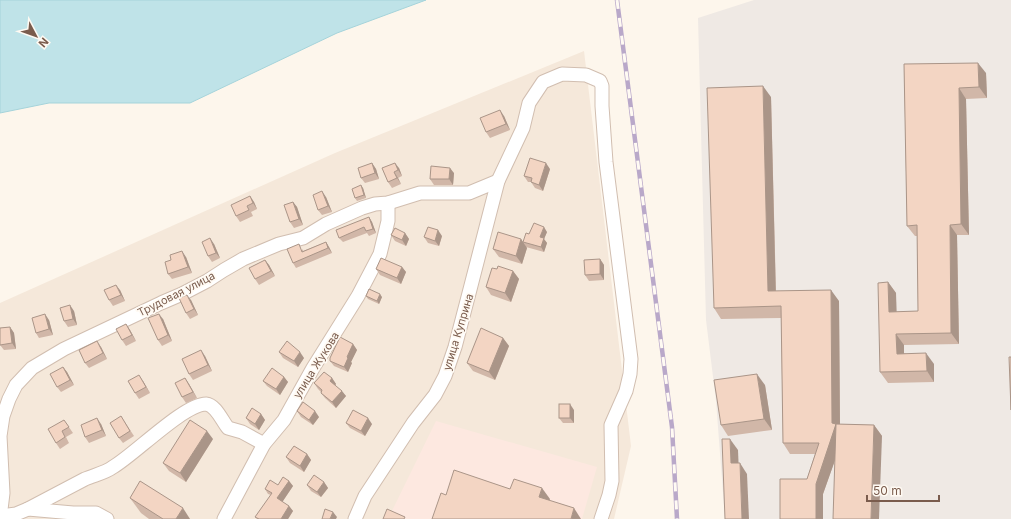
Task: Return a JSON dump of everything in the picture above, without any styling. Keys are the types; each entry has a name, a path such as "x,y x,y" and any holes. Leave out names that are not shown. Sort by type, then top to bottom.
{"street":[{"name":"улица Куприна","path":"355,519 365,496 414,423 435,395 445,376 467,301 498,181 523,128 529,103 543,82 562,74 586,74 600,81 602,86 606,162 631,360 630,374 626,391 611,425 612,481 601,519"},
{"name":"Трудовая улица","path":"0,517 3,493 0,436 3,416 16,385 32,368 64,349 188,291 243,260 279,244 303,238 326,224 362,208 375,204 388,203 420,193 469,193 498,181"},
{"name":"улица Жукова","path":"224,519 264,444 284,420 313,368 358,296 380,254 388,221 388,203"},
{"path":"0,517 16,514 28,509 86,479 112,468 181,415 202,405 208,404 214,408 228,428 242,432 264,444"},
{"path":"28,509 73,513 96,513 107,519"}],"shaded area":[{"path":"754,0 1011,0 1011,519 725,519 716,401 706,320 698,18"},
{"path":"584,51 631,446 614,519 0,519 0,303 335,153"},
{"path":"436,421 597,467 582,519 388,519"}],"water":[{"path":"0,0 426,0 337,33 190,103 49,103 0,113"}],"building":[{"path":"978,63 979,87 959,88 961,224 950,225 951,333 896,334 897,354 926,353 927,371 880,372 878,283 888,282 889,312 918,311 917,225 907,226 904,64"},
{"path":"763,86 768,291 831,290 832,423 836,424 816,484 816,519 780,519 780,479 807,479 819,443 783,443 781,306 714,308 707,88"},
{"path":"500,110 506,124 486,132 480,118"},
{"path":"530,158 546,163 539,185 531,182 532,178 524,176"},
{"path":"372,163 375,173 361,178 358,168"},
{"path":"395,163 398,170 394,172 397,178 388,182 382,168"},
{"path":"431,166 450,168 449,179 430,179"},
{"path":"361,185 364,195 355,198 352,189"},
{"path":"322,191 328,206 318,210 313,195"},
{"path":"250,196 253,203 247,206 249,210 236,216 231,205"},
{"path":"293,202 299,219 290,222 284,205"},
{"path":"369,217 373,229 366,231 364,227 339,238 336,230"},
{"path":"534,223 544,227 540,237 544,238 541,247 523,242 526,233 529,234"},
{"path":"428,227 438,230 435,241 424,237"},
{"path":"395,228 405,233 402,240 391,235"},
{"path":"498,232 521,239 516,256 493,249"},
{"path":"210,238 216,253 208,256 202,242"},
{"path":"326,242 328,248 293,263 287,249 299,244 302,252"},
{"path":"182,251 188,267 168,274 165,262 171,260 170,255"},
{"path":"381,258 402,267 397,278 376,269"},
{"path":"600,259 600,274 585,275 584,260"},
{"path":"265,260 271,271 255,279 249,268"},
{"path":"498,266 513,271 505,293 486,287 492,268 497,269"},
{"path":"116,285 121,295 109,300 104,290"},
{"path":"369,289 380,294 377,301 366,296"},
{"path":"187,295 194,309 186,313 179,298"},
{"path":"70,305 73,319 64,321 60,308"},
{"path":"45,314 49,329 36,333 32,318"},
{"path":"159,314 168,335 158,340 148,318"},
{"path":"126,324 132,335 122,340 116,329"},
{"path":"10,327 12,343 0,345 0,328"},
{"path":"481,328 503,338 489,372 467,363"},
{"path":"340,337 353,344 344,367 330,361"},
{"path":"97,341 103,353 85,363 79,350"},
{"path":"287,341 300,352 294,361 279,352"},
{"path":"201,350 208,365 189,374 182,359"},
{"path":"1009,357 1011,357 1011,410"},
{"path":"63,367 70,380 57,387 50,374"},
{"path":"272,368 284,377 276,389 263,381"},
{"path":"324,372 332,378 330,381 342,391 332,402 321,393 322,390 314,383"},
{"path":"757,374 764,419 721,425 714,380"},
{"path":"139,375 146,387 135,393 128,381"},
{"path":"185,378 193,392 182,397 175,383"},
{"path":"303,402 315,411 309,420 297,411"},
{"path":"559,404 570,404 570,418 559,418"},
{"path":"252,408 261,414 255,424 246,418"},
{"path":"353,410 368,418 361,431 346,423"},
{"path":"121,416 130,431 119,438 110,423"},
{"path":"97,418 102,430 85,437 81,425"},
{"path":"64,420 69,427 62,431 65,437 56,443 48,429"},
{"path":"190,420 207,431 180,473 163,463"},
{"path":"836,424 874,425 871,519 833,519"},
{"path":"722,439 730,439 731,463 740,463 742,519 725,519"},
{"path":"294,446 307,454 300,466 286,457"},
{"path":"454,470 510,489 514,479 542,488 539,497 574,508 571,519 432,519 441,493 446,495"},
{"path":"314,475 324,482 317,492 307,485"},
{"path":"283,477 289,481 277,498 289,506 281,519 259,519 255,517 272,493 265,489 270,480 278,485"},
{"path":"140,481 183,508 176,519 163,519 130,498"},
{"path":"325,509 333,512 330,519 322,519"},
{"path":"387,509 405,517 404,519 383,519"}],"railway":[{"path":"617,0 672,427 677,519"}]}
